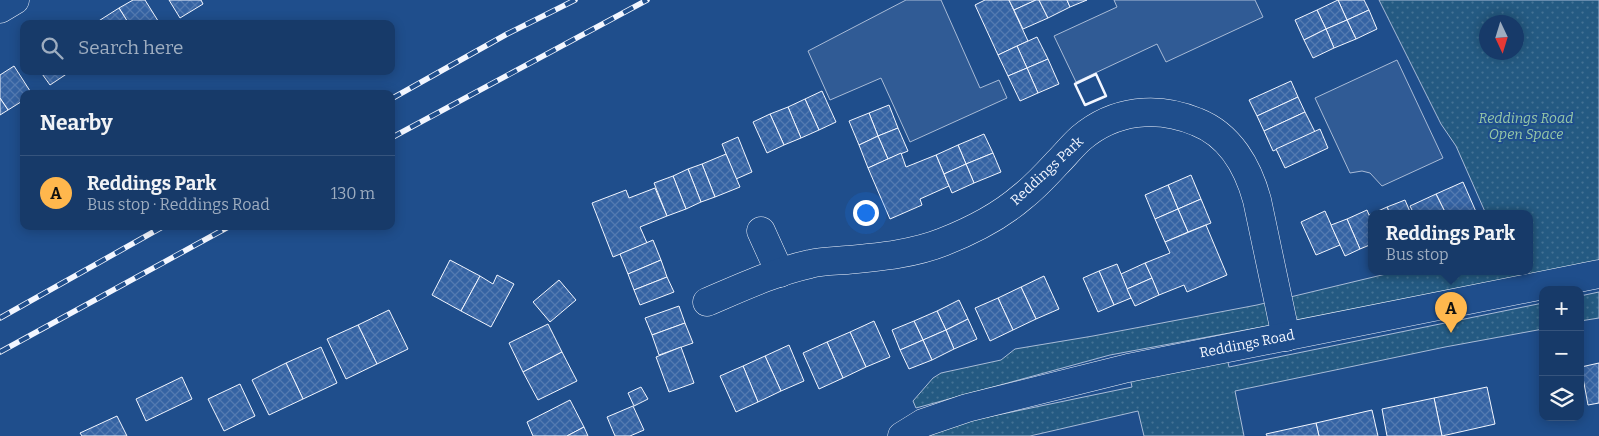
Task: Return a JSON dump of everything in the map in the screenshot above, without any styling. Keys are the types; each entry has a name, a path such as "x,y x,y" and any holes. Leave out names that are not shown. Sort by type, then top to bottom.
{"street":[{"path":"0,9 16,0"},
{"name":"Reddings Park","path":"707,302 780,273 811,263 882,256 911,251 939,244 966,233 994,218 1020,199 1042,180 1079,140 1094,128 1111,119 1130,113 1150,111 1185,116 1202,124 1218,134 1243,163 1252,181 1286,337"},
{"path":"760,231 780,273"},
{"name":"Reddings Road","path":"902,436 923,423 976,406 1128,368 1599,274"}],"green space":[{"name":"Reddings Road Open Space","path":"1379,0 1599,0 1599,274 1305,319 1110,355 916,408 913,401 933,378 941,373 1001,360 1015,349 1257,305 1382,275 1533,275 1533,210 1484,210 1456,146 1441,124"},
{"path":"1599,292 1599,318 1584,320 1584,295"},
{"path":"1539,304 1539,330 1445,347 1235,391 1244,436 1144,436 1138,411 1030,436 929,436 954,424 1132,387 1128,368 1225,349 1229,367"}],"shaded area":[{"path":"906,0 941,0 980,88 999,80 1007,98 910,142 881,78 830,100 808,51"},
{"path":"1114,0 1255,0 1263,17 1166,62 1157,44 1076,82 1054,36 1117,7"},
{"path":"1397,60 1443,158 1382,186 1370,173 1362,171 1350,173 1315,98"}],"building":[{"path":"133,0 145,0 158,20 126,20 119,8"},
{"path":"169,0 201,0 203,4 180,18"},
{"path":"985,0 1009,0 1028,41 998,55 975,5"},
{"path":"1009,0 1036,0 1014,10"},
{"path":"1039,0 1048,18 1023,29 1014,10"},
{"path":"1039,0 1067,0 1070,7 1048,18"},
{"path":"1067,0 1087,0 1070,7"},
{"path":"1338,0 1364,0 1369,10 1347,20"},
{"path":"1338,0 1347,20 1326,29 1317,10"},
{"path":"119,8 126,20 100,20"},
{"path":"1317,10 1326,29 1304,40 1295,20"},
{"path":"1369,10 1377,29 1356,39 1347,20"},
{"path":"1347,20 1356,39 1334,48 1326,29"},
{"path":"1326,29 1334,48 1313,58 1304,40"},
{"path":"1037,37 1048,59 1027,68 1017,46"},
{"path":"1017,46 1027,68 1008,76 998,55"},
{"path":"1048,59 1059,84 1038,93 1027,68"},
{"path":"14,66 29,90 20,90 20,102 8,110 0,98 0,75"},
{"path":"1027,68 1038,93 1020,101 1008,76"},
{"path":"43,75 65,75 50,85"},
{"path":"1291,81 1298,97 1257,116 1249,100"},
{"path":"822,91 836,122 819,130 805,99"},
{"path":"1298,97 1305,112 1264,131 1257,116"},
{"path":"0,98 8,110 0,115"},
{"path":"805,99 819,130 801,138 788,107"},
{"path":"889,105 898,128 878,136 869,113"},
{"path":"788,107 801,138 784,145 770,114"},
{"path":"1305,112 1315,132 1273,151 1264,131"},
{"path":"869,113 878,136 859,145 849,121"},
{"path":"770,114 784,145 767,153 753,122"},
{"path":"898,128 908,151 888,159 878,136"},
{"path":"1320,129 1328,148 1285,168 1276,149"},
{"path":"984,134 993,153 966,164 958,145"},
{"path":"878,136 888,159 868,168 859,145"},
{"path":"738,137 752,172 736,179 722,144"},
{"path":"958,145 966,164 944,174 936,155"},
{"path":"901,153 906,167 936,155 949,186 920,199 922,205 890,219 868,168"},
{"path":"993,153 1001,172 974,183 966,164"},
{"path":"726,154 740,187 715,197 702,164"},
{"path":"702,164 715,197 701,202 688,169"},
{"path":"966,164 974,183 952,193 944,174"},
{"path":"688,169 701,202 686,209 673,176"},
{"path":"1191,175 1201,199 1178,209 1168,185"},
{"path":"673,176 686,209 667,216 654,183"},
{"path":"1463,182 1475,210 1444,210 1436,194"},
{"path":"1168,185 1178,209 1155,219 1145,195"},
{"path":"655,188 667,216 640,227 647,243 613,257 592,203 626,190 629,198"},
{"path":"1436,194 1444,210 1412,210 1410,206"},
{"path":"1201,199 1211,223 1188,232 1178,209"},
{"path":"1405,200 1409,210 1388,210 1387,207"},
{"path":"1178,209 1188,232 1165,242 1155,219"},
{"path":"1367,210 1368,246 1360,249 1347,219"},
{"path":"1325,211 1340,245 1316,255 1301,222"},
{"path":"1347,219 1360,249 1345,256 1331,225"},
{"path":"1206,225 1227,275 1187,292 1184,285 1159,295 1145,263 1170,253 1165,242"},
{"path":"653,240 661,260 628,274 620,254"},
{"path":"450,260 480,276 461,311 432,295"},
{"path":"661,260 667,277 634,290 628,274"},
{"path":"1145,263 1152,278 1127,289 1121,274"},
{"path":"1117,264 1131,298 1114,305 1099,271"},
{"path":"1099,271 1114,305 1098,312 1083,278"},
{"path":"497,275 514,284 491,327 461,311 480,276 493,284"},
{"path":"1044,276 1059,309 1036,319 1021,287"},
{"path":"667,277 674,292 640,305 634,290"},
{"path":"1152,278 1159,295 1135,306 1127,289"},
{"path":"559,280 576,300 550,322 533,302"},
{"path":"1021,287 1036,319 1013,330 998,298"},
{"path":"998,298 1013,330 990,341 975,308"},
{"path":"959,300 968,319 946,330 937,311"},
{"path":"679,306 685,323 652,335 645,318"},
{"path":"389,310 408,349 377,364 358,325"},
{"path":"937,311 946,330 923,340 914,321"},
{"path":"968,319 977,339 954,349 946,330"},
{"path":"874,321 890,357 866,367 850,332"},
{"path":"914,321 923,340 900,350 892,330"},
{"path":"685,323 693,343 659,355 652,335"},
{"path":"548,324 562,352 523,372 509,343"},
{"path":"358,325 377,364 346,379 327,339"},
{"path":"946,330 954,349 932,360 923,340"},
{"path":"850,332 866,367 843,378 827,342"},
{"path":"923,340 932,360 909,369 900,350"},
{"path":"827,342 843,378 819,389 803,353"},
{"path":"789,345 804,381 781,391 765,356"},
{"path":"321,347 337,383 303,399 286,363"},
{"path":"681,347 694,383 669,392 656,357"},
{"path":"562,352 577,381 538,400 523,372"},
{"path":"765,356 781,391 758,402 743,366"},
{"path":"286,363 303,399 269,415 252,380"},
{"path":"1599,363 1599,403 1588,405 1584,383 1584,366"},
{"path":"743,366 758,402 736,412 720,376"},
{"path":"182,377 192,399 146,421 136,399"},
{"path":"240,384 255,416 224,431 208,399"},
{"path":"641,387 648,399 634,406 628,393"},
{"path":"1487,387 1495,424 1442,436 1434,398"},
{"path":"1434,398 1442,436 1387,436 1382,409"},
{"path":"570,400 584,427 567,436 533,436 527,422"},
{"path":"633,406 644,430 630,436 615,436 607,417"},
{"path":"1372,410 1378,436 1319,436 1316,423"},
{"path":"117,416 127,436 82,436 80,433"},
{"path":"1316,423 1319,436 1267,436 1266,434"},
{"path":"584,427 588,436 567,436"}],"railway":[{"path":"395,97 507,34 575,0"},
{"path":"395,136 647,0"},
{"path":"0,318 157,230"},
{"path":"0,352 223,230"}],"wall":[{"path":"1096,74 1106,96 1085,105 1075,84 1096,74"}],"place":[{"name":"Reddings Park","path":"1451,333"}]}
